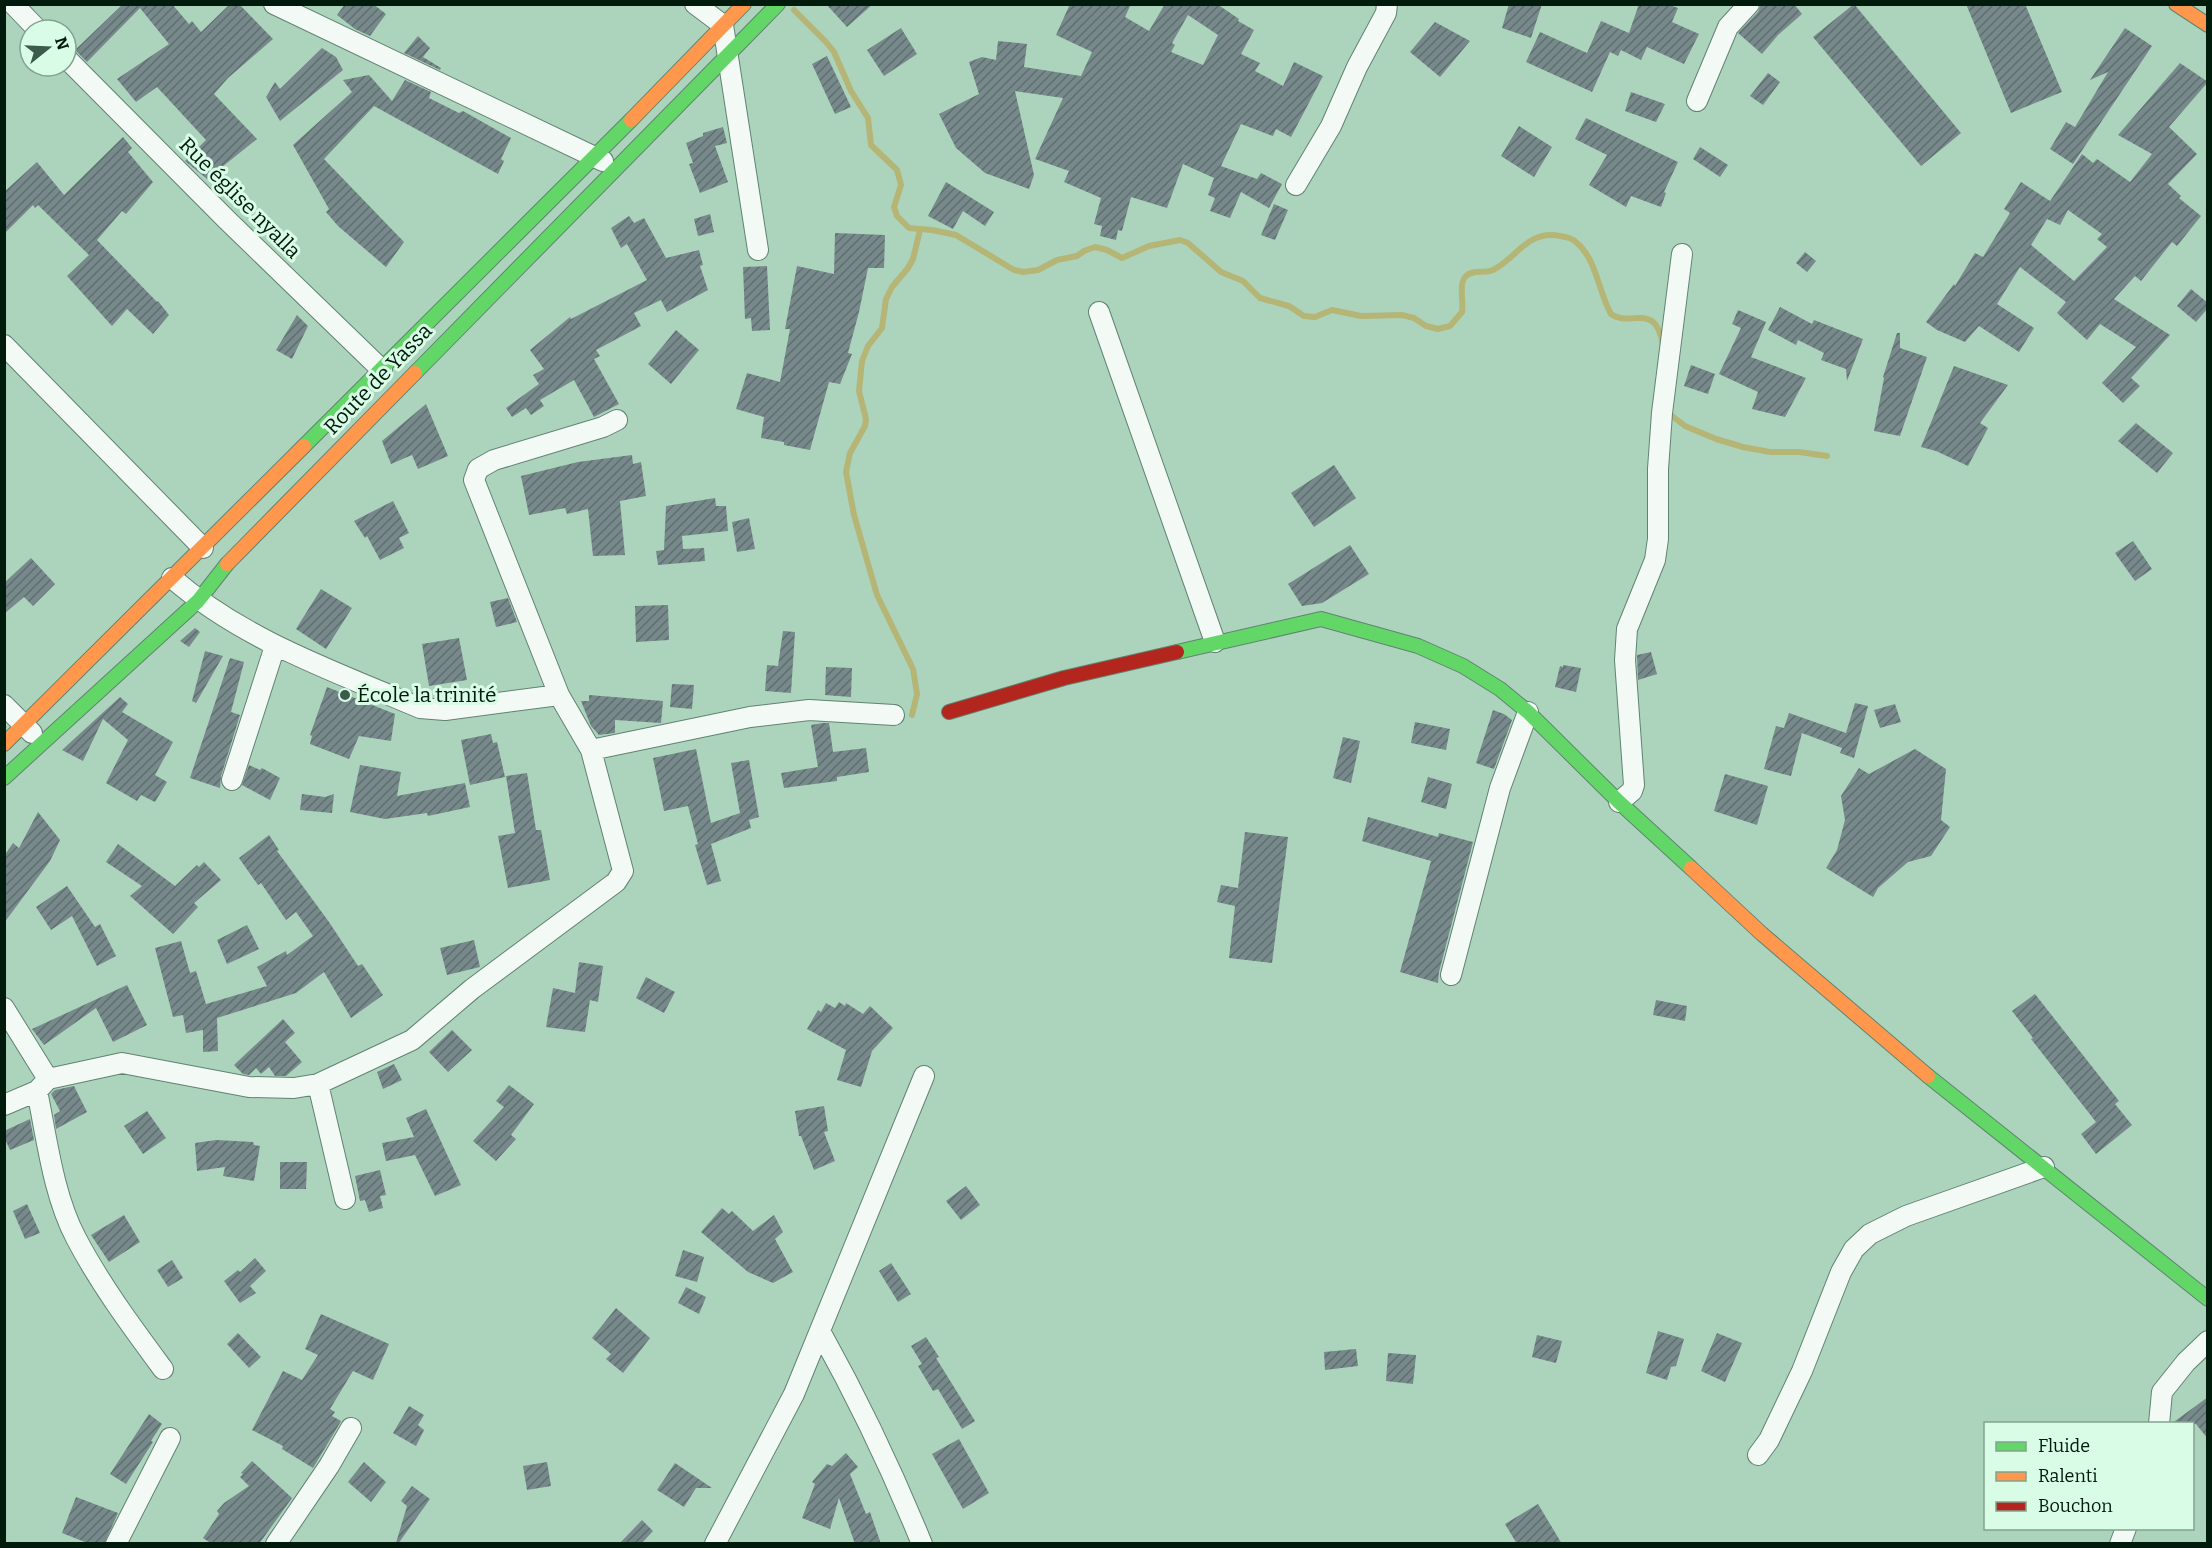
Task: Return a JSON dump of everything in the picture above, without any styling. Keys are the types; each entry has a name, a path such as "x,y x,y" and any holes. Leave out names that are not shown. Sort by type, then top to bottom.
{"main road":[{"name":"Route de Yassa","path":"4,744 595,157 744,4"},
{"name":"Route de Yassa","path":"4,778 198,601 225,566 778,4"},
{"path":"2176,4 2208,24"},
{"path":"949,712 1064,678 1321,619 1418,646 1463,666 1500,689 1528,712 1619,802 1798,964 1942,1087 2208,1299"}],"street":[{"path":"274,4 616,167"},
{"path":"695,4 723,25 758,249"},
{"path":"1296,185 1331,126 1357,68 1386,13 1387,4"},
{"path":"1697,101 1728,27 1749,4"},
{"path":"12,8 24,18"},
{"name":"Rue église nyalla","path":"78,70 227,220 382,370"},
{"path":"1619,802 1632,791 1634,785 1626,660 1627,629 1655,560 1657,549 1658,469 1662,413 1682,254"},
{"path":"1099,312 1215,642"},
{"path":"4,345 203,548"},
{"path":"4,1105 42,1085 122,1063 249,1087 294,1088 318,1084 412,1040 472,989 616,882 623,872 591,750 559,695 474,480 478,469 494,460 603,427 616,420"},
{"path":"172,578 198,601 275,646 420,708 445,710 559,695"},
{"path":"232,780 275,646"},
{"path":"4,705 42,743"},
{"path":"591,750 750,717 809,710 894,715"},
{"path":"1451,975 1500,788 1528,712"},
{"path":"4,1008 42,1085 59,1193 76,1237 132,1327 163,1369"},
{"path":"715,1544 794,1394 924,1076"},
{"path":"318,1084 345,1198"},
{"path":"1758,1455 1769,1440 1802,1371 1841,1272 1854,1249 1870,1234 1906,1216 2044,1167"},
{"path":"820,1331 854,1392 891,1467 922,1544"},
{"path":"2159,1422 2162,1392 2186,1362 2208,1341"},
{"path":"276,1544 329,1466 351,1428"},
{"path":"116,1544 170,1438"}],"building":[{"path":"123,4 172,4 189,24 192,21 201,32 230,4 239,4 273,39 228,78 214,94 257,139 207,179 185,161 206,140 157,87 136,102 117,79 169,44 140,8 87,62 78,53 78,47"},
{"path":"345,4 373,4 386,14 370,36 355,29 337,15"},
{"path":"826,4 873,4 847,27"},
{"path":"1070,4 1131,4 1125,17 1149,31 1165,4 1217,4 1239,19 1238,21 1254,30 1241,54 1260,63 1255,71 1283,86 1294,62 1323,76 1291,137 1276,129 1273,136 1241,124 1221,166 1257,179 1261,173 1282,184 1269,208 1241,192 1230,218 1210,211 1215,198 1208,195 1214,178 1183,164 1167,208 1131,197 1122,231 1118,230 1116,240 1100,236 1102,226 1094,224 1101,198 1064,182 1069,171 1035,159 1063,98 1015,91 1034,175 1029,189 985,173 956,148 939,114 979,94 969,62 982,57 996,60 998,41 1027,44 1024,67 1081,76 1092,52 1056,35","holes":["1188,15 1218,35 1203,65 1171,52 1175,45 1172,43"]},
{"path":"1509,4 1542,4 1531,38 1502,28"},
{"path":"1639,4 1667,4 1678,8 1672,22 1699,34 1684,64 1647,47 1641,60 1621,50 1618,56 1610,52 1592,92 1526,62 1540,32 1587,53 1601,21 1629,33"},
{"path":"1761,4 1794,4 1802,14 1778,35 1762,54 1738,33 1758,12"},
{"path":"1854,4 1961,133 1921,166 1813,37"},
{"path":"1966,4 2025,4 2062,92 2011,113"},
{"path":"1435,22 1470,41 1440,77 1410,52"},
{"path":"901,28 917,54 884,76 867,50"},
{"path":"2125,28 2152,46 2073,164 2050,149 2066,122 2075,127 2108,72 2090,80"},
{"path":"418,36 430,48 423,57 441,68 440,70 404,53"},
{"path":"322,48 336,57 343,70 280,121 266,97 275,82 280,89"},
{"path":"827,56 851,107 835,114 812,64"},
{"path":"2180,63 2208,82 2169,127 2197,154 2168,184 2181,196 2179,198 2201,216 2177,246 2172,242 2141,281 2135,276 2114,299 2170,335 2131,378 2140,386 2123,403 2102,383 2136,347 2100,324 2087,340 2057,313 2066,302 2020,267 1997,304 2034,328 2019,352 1979,326 1965,342 1937,330 1926,322 1954,284 1955,286 1975,253 1983,257 2010,213 2004,209 2021,182 2050,201 2082,154 2093,163 2097,159 2130,182 2152,154 2118,135","holes":["2068,210 2102,234 2097,239 2107,247 2074,281 2031,245 2047,219 2060,225"]},
{"path":"1768,73 1780,82 1763,105 1750,96"},
{"path":"369,75 392,101 405,80 431,92 429,98 459,113 463,111 511,138 501,159 504,161 498,174 374,106 324,159 404,242 386,267 338,226 326,212 329,209 293,145 352,92 343,80"},
{"path":"1631,92 1665,104 1656,122 1625,111"},
{"path":"1586,118 1678,162 1664,192 1666,193 1661,207 1631,196 1626,207 1589,185 1607,155 1575,139"},
{"path":"1519,126 1552,147 1534,177 1501,156"},
{"path":"723,127 727,143 715,146 728,182 700,193 689,164 693,163 686,143 703,136 703,133"},
{"path":"123,137 132,148 128,152 153,182 126,214 122,211 97,240 169,315 153,334 127,309 112,326 67,276 89,255 38,205 35,208 33,205 4,234 4,192 37,162 64,195"},
{"path":"1700,147 1728,165 1720,177 1693,159"},
{"path":"946,182 994,212 985,226 963,211 953,229 928,216"},
{"path":"1274,204 1288,210 1275,240 1261,235"},
{"path":"710,214 714,232 698,236 694,219"},
{"path":"629,216 634,223 644,218 666,258 699,250 703,265 700,266 708,290 667,312 661,300 634,313 641,326 596,350 600,356 594,359 619,404 594,417 574,380 540,400 544,406 531,415 526,408 512,417 506,408 539,384 533,375 544,369 530,350 570,317 571,319 647,280 627,244 621,248 611,228"},
{"path":"835,233 885,235 884,268 868,268 848,353 852,354 840,384 829,382 810,450 761,438 764,417 736,409 747,373 780,382 790,329 785,329 797,266 834,274"},
{"path":"1805,252 1816,261 1807,272 1796,263"},
{"path":"767,266 770,330 752,331 751,318 745,319 743,267"},
{"path":"2191,289 2208,303 2208,308 2196,322 2177,306"},
{"path":"1780,307 1812,324 1814,320 1863,339 1847,381 1846,369 1821,360 1824,353 1798,340 1796,345 1768,330"},
{"path":"1738,310 1766,322 1751,357 1806,378 1785,417 1752,409 1758,392 1719,374 1741,328 1732,324"},
{"path":"297,315 308,326 292,359 276,350"},
{"path":"676,330 699,350 671,384 648,364"},
{"path":"1897,333 1900,333 1900,348 1927,357 1900,436 1874,431 1883,377"},
{"path":"1691,365 1715,374 1708,394 1684,386"},
{"path":"1954,366 2008,385 1980,423 1988,428 1968,466 1936,451 1921,447"},
{"path":"426,404 448,456 418,469 412,455 391,464 382,441"},
{"path":"2136,423 2173,453 2157,473 2118,441"},
{"path":"632,455 633,464 641,462 646,496 620,501 625,555 593,556 588,509 567,514 565,508 529,515 521,476 578,462"},
{"path":"1334,465 1356,498 1314,527 1291,493"},
{"path":"715,498 716,506 726,506 728,531 682,536 683,549 704,548 705,561 658,565 656,551 664,550 666,506"},
{"path":"393,501 409,533 399,538 404,548 380,560 367,536 365,538 354,521"},
{"path":"749,518 755,549 737,552 732,522"},
{"path":"2133,541 2152,569 2135,581 2115,553"},
{"path":"1350,545 1369,574 1322,603 1302,606 1288,584"},
{"path":"31,558 55,584 33,606 24,597 4,614 4,583"},
{"path":"321,589 352,608 326,649 296,629"},
{"path":"508,598 517,622 496,627 490,602"},
{"path":"668,605 669,640 636,642 635,606"},
{"path":"195,628 200,632 189,647 180,641"},
{"path":"783,631 795,632 791,693 765,691 767,665 778,666"},
{"path":"459,638 467,680 429,686 422,644"},
{"path":"205,651 223,656 196,703 192,701"},
{"path":"1651,652 1657,674 1638,680 1637,655"},
{"path":"230,658 244,662 231,712 240,715 221,776 220,788 190,778"},
{"path":"1563,665 1581,668 1576,692 1555,687 1560,666 1563,667"},
{"path":"826,667 852,668 851,697 825,695"},
{"path":"672,684 694,685 692,709 670,707"},
{"path":"327,687 395,714 391,741 359,736 349,759 310,744 312,736 310,735"},
{"path":"589,695 663,701 661,723 615,720 615,733 599,735 591,726 581,701 589,701"},
{"path":"120,697 128,704 122,712 173,742 155,775 167,782 155,802 141,795 137,801 106,783 128,740 103,719 83,761 62,750"},
{"path":"1855,703 1868,706 1854,758 1840,753 1842,748 1802,733 1791,776 1764,769 1776,726 1784,728 1789,713 1846,733"},
{"path":"1895,704 1901,722 1880,728 1874,710"},
{"path":"1493,710 1512,720 1494,769 1476,763"},
{"path":"1415,722 1450,729 1446,750 1411,743"},
{"path":"829,723 833,752 866,748 869,772 837,777 837,781 784,788 781,773 818,767 811,725"},
{"path":"491,734 493,743 497,742 505,777 470,785 461,740"},
{"path":"1343,737 1360,741 1351,783 1333,778"},
{"path":"696,749 711,823 740,813 731,763 749,760 759,817 749,820 751,828 711,844 721,881 707,885 695,845 698,844 688,806 664,811 653,758"},
{"path":"1915,749 1946,769 1941,820 1950,827 1931,856 1908,862 1878,888 1873,897 1826,868 1837,850 1845,820 1841,796 1859,768 1869,774"},
{"path":"249,765 260,770 262,768 280,778 270,800 242,785"},
{"path":"360,765 401,772 397,796 465,783 470,807 428,816 427,813 385,819 350,812"},
{"path":"527,773 536,830 541,830 550,880 508,888 498,836 515,833 506,776"},
{"path":"1725,774 1768,786 1757,825 1714,811"},
{"path":"1428,777 1452,784 1446,809 1421,802"},
{"path":"302,794 325,797 334,794 332,813 300,810"},
{"path":"38,812 60,840 50,861 4,923 4,856 13,843 19,848"},
{"path":"1368,817 1438,837 1439,833 1473,842 1438,983 1400,972 1431,861 1362,841"},
{"path":"1245,832 1288,837 1272,963 1229,958 1235,906 1217,902 1221,885 1238,888"},
{"path":"269,835 279,850 277,851 358,966 362,964 383,995 351,1018 324,972 296,993 217,1018 218,1051 203,1052 203,1030 186,1033 183,1015 173,1017 155,948 181,941 190,973 196,971 206,1004 267,986 257,967 286,951 287,955 313,936 296,912 286,920 261,883 258,885 239,858"},
{"path":"118,844 175,886 197,865 199,867 204,862 221,880 194,903 198,907 173,934 130,896 142,886 106,862"},
{"path":"67,886 95,927 100,924 116,956 97,966 72,916 51,930 36,907"},
{"path":"247,925 259,949 227,964 217,940"},
{"path":"474,940 480,967 447,975 440,948"},
{"path":"579,962 603,966 598,1002 590,1000 585,1032 546,1027 553,988 575,993"},
{"path":"646,977 675,992 664,1013 636,998"},
{"path":"127,985 147,1025 113,1042 96,1008 44,1045 32,1029"},
{"path":"2035,994 2119,1101 2115,1104 2132,1125 2096,1154 2081,1134 2096,1122 2012,1011"},
{"path":"1656,1000 1687,1006 1685,1021 1653,1015"},
{"path":"839,1002 845,1006 846,1003 863,1014 870,1006 893,1028 872,1051 861,1087 837,1080 846,1050 807,1029 818,1010 821,1012 826,1003 835,1008"},
{"path":"283,1019 295,1033 285,1042 302,1062 286,1076 275,1076 269,1067 261,1074 256,1068 249,1075 243,1074 234,1065"},
{"path":"452,1030 472,1050 448,1072 429,1052"},
{"path":"394,1064 402,1080 383,1089 377,1072"},
{"path":"509,1085 534,1104 511,1135 516,1139 496,1161 473,1141 504,1107 496,1101"},
{"path":"74,1086 87,1112 56,1129 54,1115 60,1111 51,1094 55,1090"},
{"path":"824,1106 828,1131 824,1132 835,1161 814,1170 801,1136 799,1136 795,1111"},
{"path":"426,1109 461,1185 435,1196 415,1155 386,1161 382,1143 414,1137 406,1118"},
{"path":"147,1111 166,1138 143,1154 124,1126"},
{"path":"30,1119 34,1140 10,1150 4,1137 4,1131"},
{"path":"216,1140 253,1142 254,1145 260,1146 254,1181 223,1176 225,1167 197,1171 195,1143"},
{"path":"280,1162 307,1162 306,1189 280,1189"},
{"path":"380,1170 386,1195 380,1196 383,1208 369,1212 365,1200 360,1201 355,1176"},
{"path":"966,1186 980,1205 961,1220 946,1201"},
{"path":"27,1204 40,1233 25,1239 13,1211"},
{"path":"722,1208 729,1214 732,1211 753,1231 774,1215 783,1232 775,1239 793,1272 773,1283 748,1272 701,1232"},
{"path":"124,1215 140,1242 109,1262 91,1235"},
{"path":"683,1250 704,1257 697,1282 675,1276"},
{"path":"255,1258 266,1271 250,1286 256,1293 240,1303 224,1281 238,1270 240,1272"},
{"path":"172,1260 183,1278 168,1287 157,1270"},
{"path":"891,1263 911,1294 898,1302 879,1271"},
{"path":"686,1287 706,1297 699,1314 678,1303"},
{"path":"616,1308 650,1338 623,1373 606,1359 611,1354 592,1338"},
{"path":"321,1314 389,1344 373,1380 353,1371 330,1409 335,1412 332,1416 341,1421 313,1468 282,1449 283,1446 252,1430 283,1371 302,1380 318,1355 305,1349"},
{"path":"1658,1331 1684,1339 1676,1366 1671,1367 1667,1380 1646,1373"},
{"path":"238,1333 261,1357 249,1368 227,1344"},
{"path":"1717,1333 1742,1343 1725,1382 1701,1371"},
{"path":"1537,1335 1562,1341 1556,1363 1532,1357"},
{"path":"926,1337 939,1357 936,1358 975,1421 962,1429 938,1389 933,1391 918,1366 922,1364 911,1346"},
{"path":"1356,1349 1358,1366 1325,1370 1324,1352"},
{"path":"1388,1353 1416,1355 1413,1384 1386,1381"},
{"path":"2208,1397 2208,1439 2194,1422 2174,1422"},
{"path":"409,1406 424,1415 418,1425 424,1430 416,1446 393,1433"},
{"path":"149,1414 162,1424 126,1484 110,1474"},
{"path":"959,1439 989,1493 963,1509 932,1454"},
{"path":"846,1453 858,1467 850,1474 866,1514 870,1512 881,1544 855,1544 839,1498 830,1529 802,1518 815,1484 812,1482 827,1464 832,1466"},
{"path":"252,1461 292,1498 259,1544 212,1544 203,1538 219,1514 217,1511 224,1503 249,1486 240,1477"},
{"path":"364,1462 386,1482 371,1502 348,1482"},
{"path":"547,1462 551,1486 527,1490 523,1466"},
{"path":"675,1463 712,1488 696,1488 684,1507 657,1490"},
{"path":"412,1486 430,1499 398,1544 396,1543 407,1506 401,1501"},
{"path":"76,1497 118,1513 104,1544 90,1544 62,1533"},
{"path":"1538,1504 1562,1544 1517,1544 1505,1524"},
{"path":"642,1520 653,1531 641,1544 619,1544"}],"waterway":[{"path":"794,10 834,52 851,91 868,118 871,145 897,170 901,185 894,207 897,216 909,228 956,235 1014,270 1023,272 1038,270 1057,260 1077,256 1095,247 1122,258 1149,246 1180,240 1188,243 1221,272 1243,281 1260,298 1289,306 1304,316 1315,317 1332,310 1361,316 1402,315 1438,329 1450,326 1462,312 1462,288 1466,276 1493,270 1539,237 1560,236 1573,240 1584,250 1611,314 1618,318 1648,319 1660,332 1663,346"},
{"path":"912,715 917,694 913,669 877,595 854,515 846,472 850,453 865,426 866,419 859,391 862,361 868,346 882,328 886,299 913,259 920,230"},
{"path":"1667,412 1685,426 1743,447 1770,452 1799,452 1827,456"}],"traffic: fast":[{"path":"415,373 778,4"},
{"path":"304,446 631,120"},
{"path":"4,778 198,601 227,564"},
{"path":"1177,652 1321,619 1418,646 1463,666 1500,689 1528,712 1619,802 1691,868"},
{"path":"1928,1076 2208,1299"}],"traffic: slow":[{"path":"631,120 744,4"},
{"path":"2176,4 2208,25"},
{"path":"227,564 415,373"},
{"path":"4,744 304,446"},
{"path":"1691,868 1762,934 1928,1076"}],"traffic: jam":[{"path":"949,712 1064,678 1177,652"}],"place":[{"name":"École la trinité","path":"345,695"}]}
